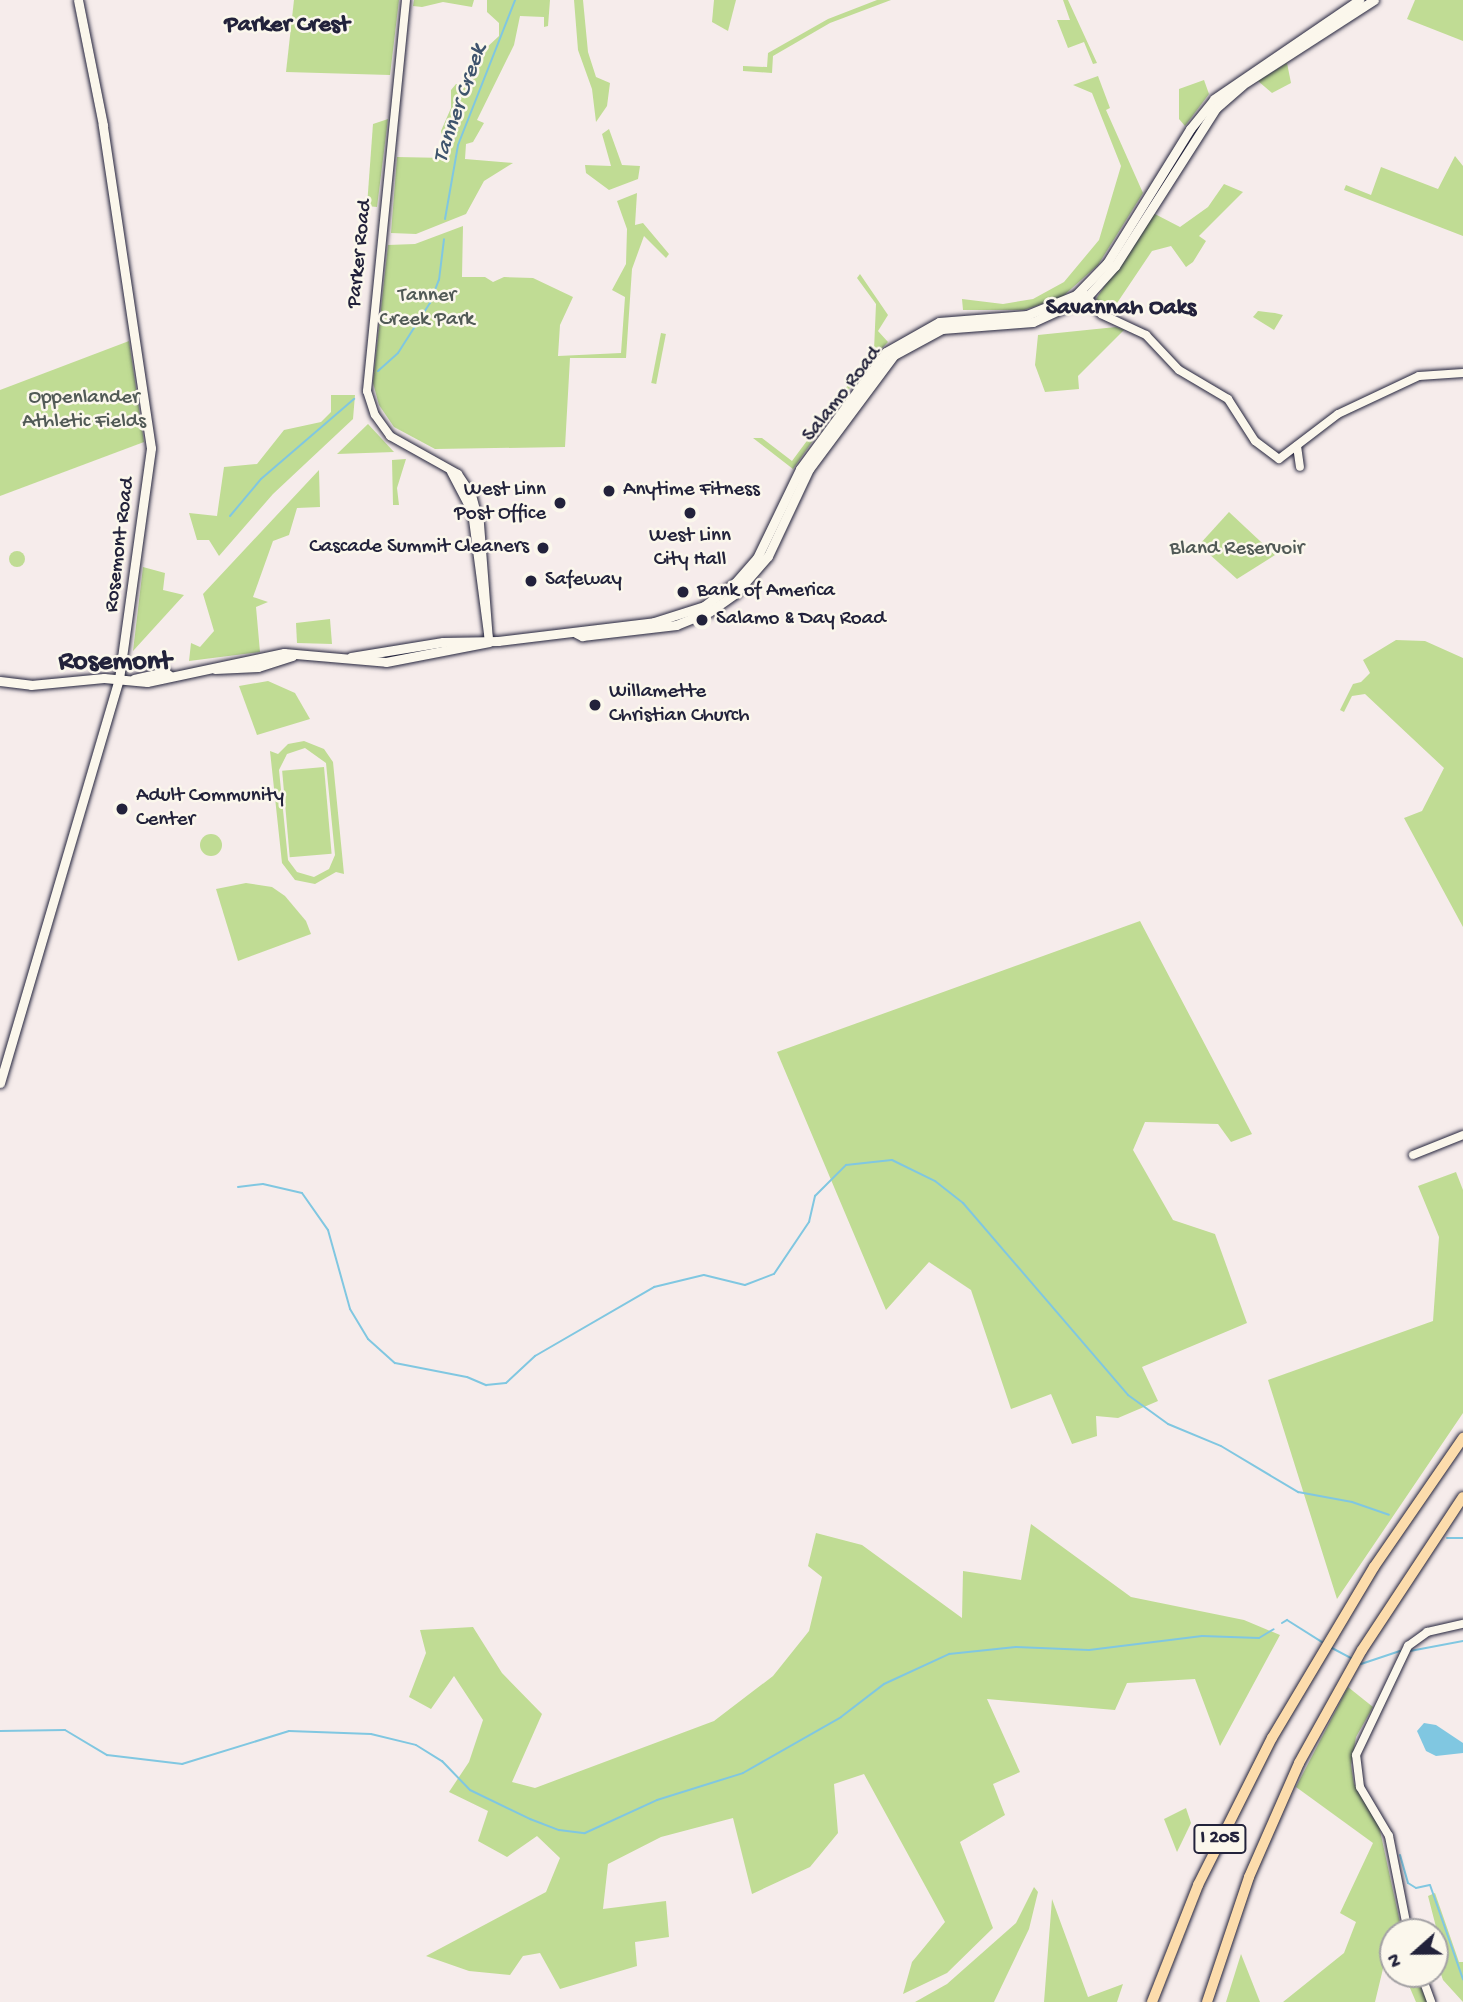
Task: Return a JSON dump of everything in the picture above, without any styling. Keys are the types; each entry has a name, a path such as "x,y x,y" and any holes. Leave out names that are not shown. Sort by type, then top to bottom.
{"highway":[{"name":"I 205","path":"1152,2002 1210,1858 1304,1682 1335,1629 1463,1437"},
{"name":"I 205","path":"1207,2002 1256,1860 1331,1703 1362,1650 1463,1497"}],"main road":[{"name":"Rosemont Road","path":"0,1083 119,678 151,434 103,124 78,0"},
{"name":"Salamo Road","path":"1084,294 1110,259 1210,103 1235,80 1359,0"},
{"name":"Salamo Road","path":"0,681 32,685 119,678 147,682 284,653 292,656 351,657 386,662 489,642 576,633 672,618 704,606 730,588 763,548 803,464 869,371 903,338 954,318 1038,312 1084,294 1115,265 1216,108 1242,85 1374,0"}],"street":[{"name":"Parker Road","path":"406,0 366,384 375,415 390,436 463,480 478,508 489,642"},
{"path":"1084,294 1104,316 1146,335 1179,370 1226,397 1255,441 1279,459 1335,416 1384,396 1414,378 1463,373"},
{"path":"1297,446 1300,467"},
{"path":"1413,1155 1463,1135"},
{"path":"1405,1918 1387,1831 1361,1792 1356,1774 1359,1745 1413,1641 1432,1631 1463,1624"}],"green space":[{"path":"294,0 399,0 390,75 286,72"},
{"path":"414,0 474,0 472,7 443,2 422,7 413,6"},
{"name":"Tanner Creek Park","path":"487,0 550,0 548,26 544,27 544,17 520,16 514,45 477,120 484,123 473,142 466,144 465,159 513,163 484,181 466,214 416,234 391,233 397,157 446,158 441,131 451,108 451,90 456,84 467,84 484,50 499,36 499,23 487,12"},
{"path":"574,0 583,0 588,52 596,77 610,83 607,106 596,122 592,89 578,50"},
{"path":"714,0 736,0 728,31 712,22"},
{"path":"877,0 891,0 830,23 773,56 772,73 743,71 743,66 767,67 768,53 828,19"},
{"path":"1063,0 1068,0 1097,63 1093,64 1084,42 1068,48 1057,20 1070,20"},
{"path":"1415,0 1463,0 1463,41 1407,19"},
{"path":"1287,63 1291,83 1272,93 1258,81"},
{"path":"1098,76 1110,108 1106,110 1143,193 1098,265 1062,297 1024,310 963,310 962,299 1003,304 1033,299 1064,282 1099,240 1121,166 1092,93 1073,85"},
{"path":"1204,80 1209,94 1185,126 1179,119 1179,89"},
{"path":"388,119 377,207 367,206 373,124"},
{"path":"609,129 622,165 640,166 638,179 609,190 586,173 585,165 611,166 602,134"},
{"path":"1455,156 1463,166 1463,236 1344,190 1346,185 1371,195 1381,167 1438,189"},
{"path":"1224,184 1243,192 1199,236 1206,241 1193,262 1186,267 1171,246 1152,251 1111,312 1102,306 1096,299 1153,213 1180,227 1208,207"},
{"path":"637,193 635,225 643,223 669,254 666,258 644,236 632,269 626,358 570,358 565,447 435,449 394,427 379,405 373,383 388,245 415,244 463,226 462,277 485,277 493,282 504,277 533,278 573,297 560,325 558,356 621,353 625,297 612,290 626,264 627,229 617,201"},
{"path":"860,274 888,315 878,331 888,342 866,365 793,469 753,438 762,438 792,461 874,350 876,304 857,278"},
{"path":"1258,311 1283,315 1274,330 1253,317"},
{"path":"1116,327 1124,330 1078,376 1079,389 1045,392 1035,365 1038,335"},
{"path":"661,333 666,334 656,384 651,383"},
{"name":"Oppenlander Athletic Fields","path":"129,341 144,442 0,496 0,390"},
{"path":"331,395 355,395 353,419 273,494 219,556 209,540 197,540 189,513 217,516 224,467 257,464 284,430 321,422 331,412"},
{"path":"368,424 394,452 337,454"},
{"path":"406,459 397,488 399,505 393,505 392,460"},
{"path":"319,470 320,507 297,508 289,535 273,541 253,597 268,602 256,607 260,652 189,661 191,643 200,647 214,631 203,594"},
{"name":"Bland Reservoir","path":"1229,512 1275,555 1237,579 1199,545"},
{"path":"17,551 23,553 23,565 17,567 11,565 9,559 11,553"},
{"path":"143,567 165,573 163,590 184,595 133,651"},
{"path":"330,619 332,644 297,643 296,623"},
{"path":"1396,640 1425,641 1463,658 1463,927 1404,818 1422,811 1444,768 1365,694 1352,696 1344,712 1340,710 1353,684 1361,682 1370,673 1363,660"},
{"path":"268,681 295,693 310,719 257,735 239,686"},
{"path":"304,741 324,749 333,762 344,874 336,872 315,884 295,880 282,863 270,751 278,754 288,744","holes":["305,748 326,763 335,855 329,869 314,877 297,872 288,860 279,770 287,754"]},
{"path":"324,767 332,854 290,857 282,771"},
{"path":"207,834 215,834 222,841 222,849 215,856 207,856 200,849 200,841"},
{"path":"246,883 272,887 285,896 306,921 311,934 238,961 216,889"},
{"path":"1140,921 1252,1134 1231,1142 1218,1124 1145,1122 1133,1150 1173,1220 1215,1234 1247,1323 1142,1367 1158,1401 1118,1418 1096,1416 1097,1436 1072,1444 1051,1394 1011,1409 971,1290 929,1262 886,1310 777,1052"},
{"path":"1456,1172 1463,1190 1463,1413 1337,1599 1268,1380 1433,1321 1439,1237 1418,1186"},
{"path":"1031,1524 1131,1597 1244,1620 1280,1635 1220,1746 1195,1679 1127,1683 1115,1710 987,1699 1020,1772 993,1784 1005,1815 960,1842 993,1928 947,1973 903,1994 912,1962 945,1922 864,1774 834,1784 838,1833 810,1867 752,1894 733,1818 661,1837 608,1864 603,1909 666,1901 669,1937 635,1942 637,1966 560,1989 540,1953 523,1956 510,1975 469,1971 426,1956 546,1892 560,1858 537,1836 507,1857 478,1841 488,1811 449,1792 469,1762 483,1720 454,1676 431,1709 409,1697 426,1653 420,1630 473,1627 502,1673 542,1714 512,1782 535,1788 714,1721 773,1676 809,1631 822,1577 808,1566 816,1533 862,1545 962,1618 963,1571 1021,1580"},
{"path":"1348,1687 1373,1707 1356,1737 1351,1765 1354,1784 1379,1826 1399,1918 1379,1918 1379,1985 1375,2002 1283,2002 1344,1953 1356,1922 1340,1913 1373,1843 1296,1787"},
{"path":"1186,1808 1191,1823 1177,1852 1164,1819"},
{"path":"1034,1887 1038,1892 1029,1929 994,2002 915,2002 947,1984 1016,1923"},
{"path":"1435,1893 1444,1918 1434,1918 1428,1896"},
{"path":"1052,1899 1088,1997 1123,1984 1117,2002 1044,2002"},
{"path":"1449,1933 1459,1962 1463,1962 1463,2002 1449,1987"},
{"path":"1241,1954 1260,2002 1226,2002"},
{"path":"1410,1988 1421,1988 1427,2002 1416,2002"}],"water":[{"path":"1424,1723 1436,1725 1463,1743 1463,1753 1436,1756 1426,1751 1417,1731"}],"waterway":[{"name":"Tanner Creek","path":"445,219 458,145 515,0"},
{"name":"Tanner Creek","path":"378,371 398,353 430,303 439,280 444,239"},
{"name":"Tanner Creek","path":"230,516 261,479 354,399"},
{"path":"238,1187 263,1184 302,1193 328,1230 350,1309 368,1339 395,1363 467,1377 486,1385 506,1383 535,1356 654,1287 704,1275 745,1285 774,1274 809,1222 815,1196 846,1165 892,1160 935,1181 963,1203 1128,1395 1168,1424 1221,1446 1298,1492 1352,1502 1389,1515"},
{"path":"1447,1538 1463,1538"},
{"path":"1282,1623 1287,1620 1322,1642"},
{"path":"0,1731 65,1730 107,1755 182,1764 289,1731 371,1734 416,1745 442,1761 470,1790 530,1819 559,1830 585,1833 657,1800 743,1773 841,1717 884,1684 949,1654 1016,1647 1089,1650 1202,1636 1259,1638 1274,1629"},
{"path":"1410,1651 1463,1641"},
{"path":"1330,1647 1353,1659"},
{"path":"1361,1664 1400,1651"},
{"path":"1400,1855 1408,1883 1416,1888 1430,1885 1463,1979"}],"place":[{"name":"Anytime Fitness","path":"609,491"},
{"name":"West Linn Post Office","path":"560,503"},
{"name":"West Linn City Hall","path":"690,513"},
{"name":"Cascade Summit Cleaners","path":"543,548"},
{"name":"Safeway","path":"531,581"},
{"name":"Bank of America","path":"683,592"},
{"name":"Salamo & Day Road","path":"702,620"},
{"name":"Willamette Christian Church","path":"595,705"},
{"name":"Adult Community Center","path":"122,809"}],"district":[{"name":"Parker Crest","path":"287,26"},
{"name":"Savannah Oaks","path":"1121,309"},
{"name":"Rosemont","path":"115,663"}]}
